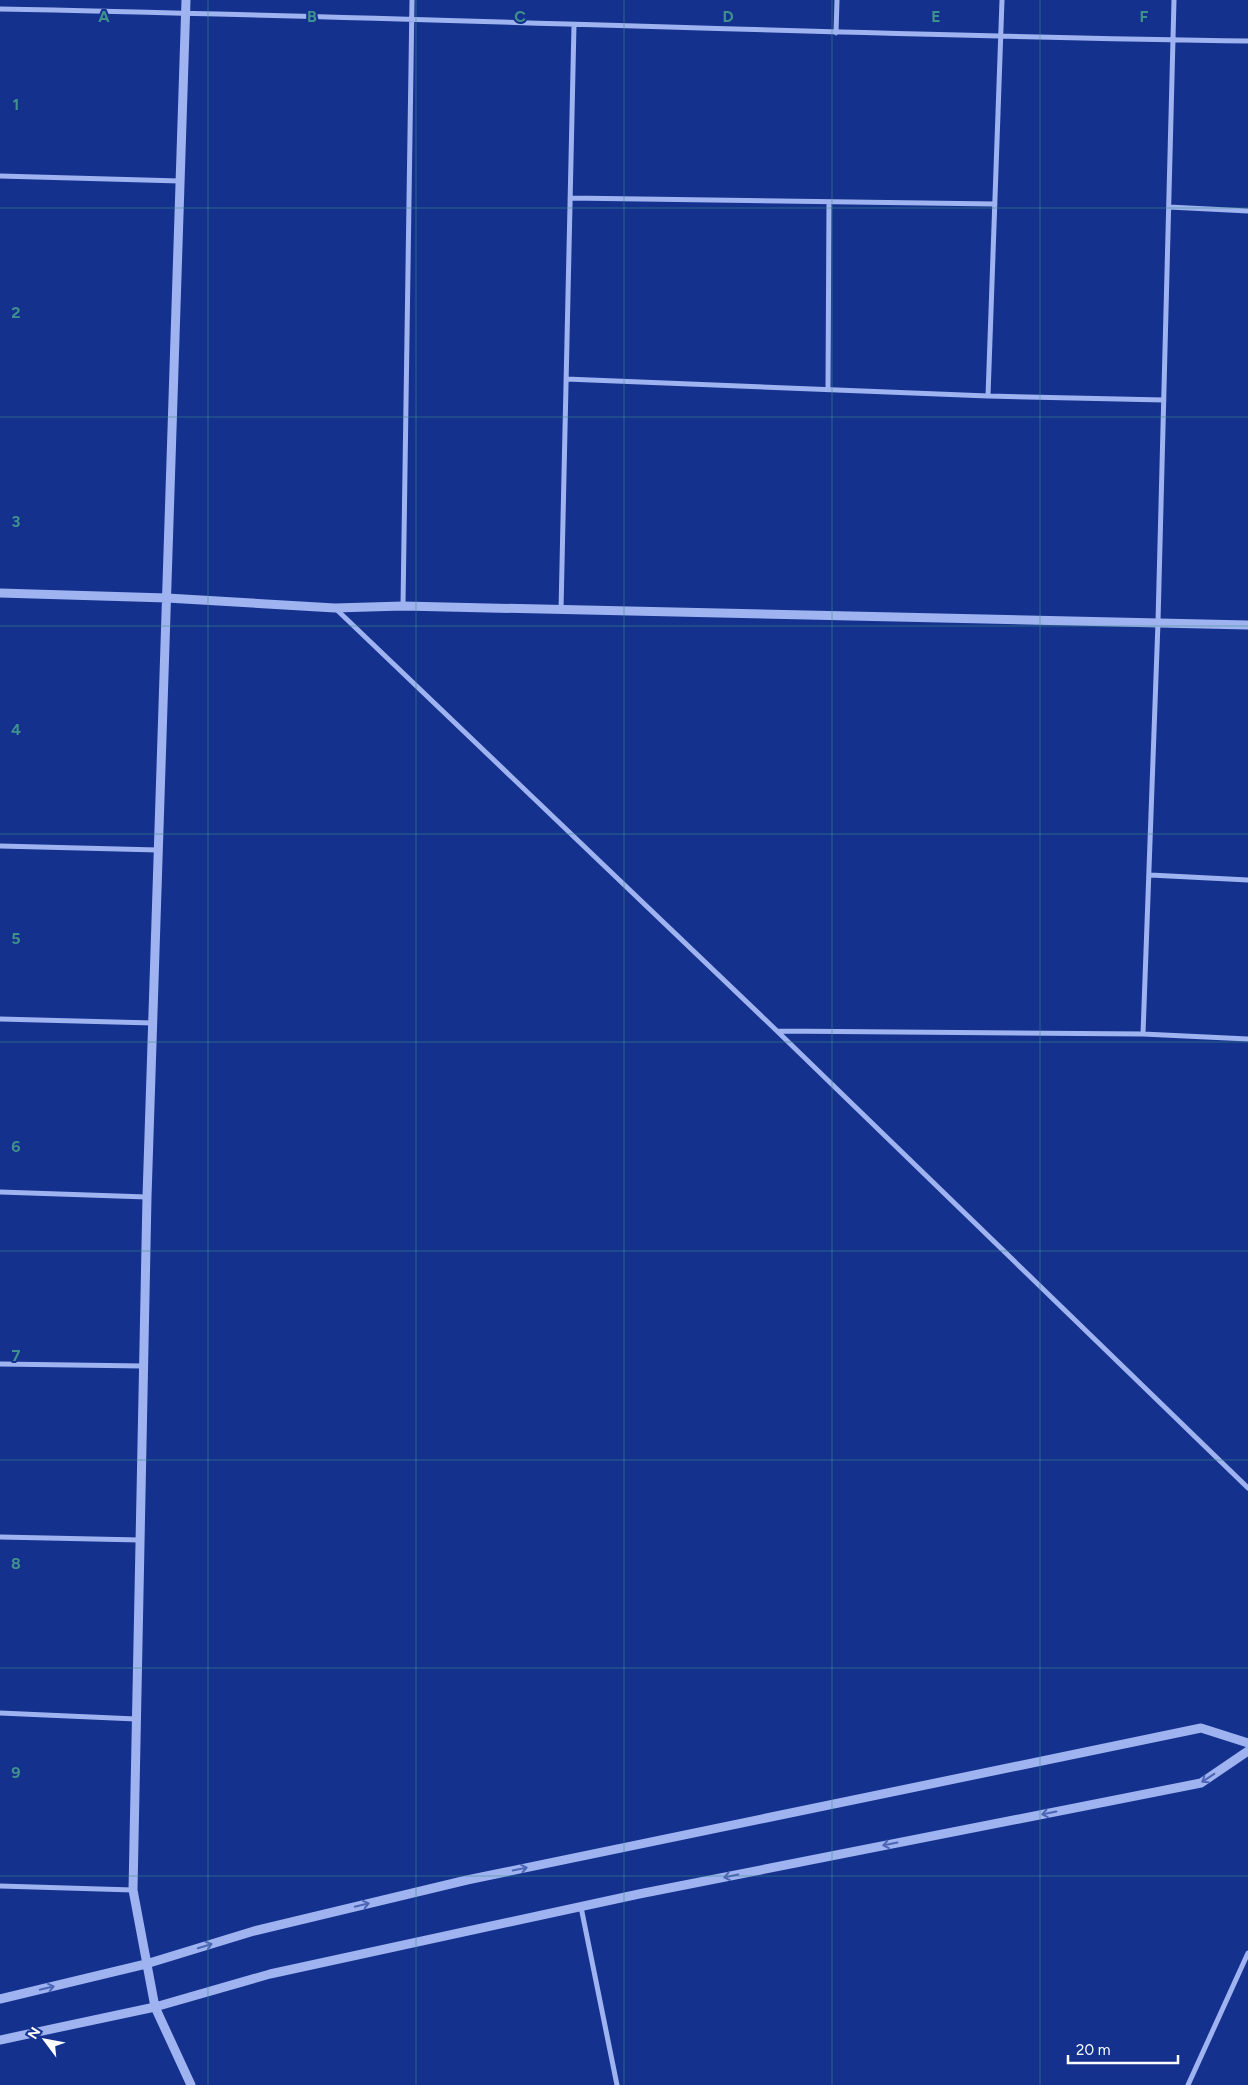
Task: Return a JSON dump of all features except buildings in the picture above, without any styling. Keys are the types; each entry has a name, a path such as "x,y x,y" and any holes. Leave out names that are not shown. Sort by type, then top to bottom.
{"street":[{"path":"186,0 147,1197 132,1890 155,2007 191,2085"},
{"path":"402,606 412,0"},
{"path":"836,33 837,0"},
{"path":"988,396 1002,0"},
{"path":"1144,1034 1158,622 1174,0"},
{"path":"0,8 186,12 1002,38 1248,42"},
{"path":"561,610 574,25"},
{"path":"0,176 180,181"},
{"path":"570,198 995,204"},
{"path":"828,390 829,202"},
{"path":"1169,207 1248,211"},
{"path":"566,379 988,396 1164,400"},
{"path":"0,593 166,598 335,608 402,606 1248,625"},
{"path":"335,608 777,1031 1248,1488"},
{"path":"0,846 158,850"},
{"path":"1150,875 1248,880"},
{"path":"0,1019 153,1023"},
{"path":"777,1031 1144,1034 1248,1039"},
{"path":"0,1192 147,1197"},
{"path":"0,1364 143,1366"},
{"path":"0,1537 140,1540"},
{"path":"0,1713 136,1719"},
{"path":"0,1999 146,1964 254,1931 468,1880 1201,1728 1248,1743"},
{"path":"0,2040 155,2007 270,1974 648,1892 1201,1783 1248,1751"},
{"path":"0,1886 132,1890"},
{"path":"581,1907 617,2085"},
{"path":"1188,2085 1248,1953"}]}
